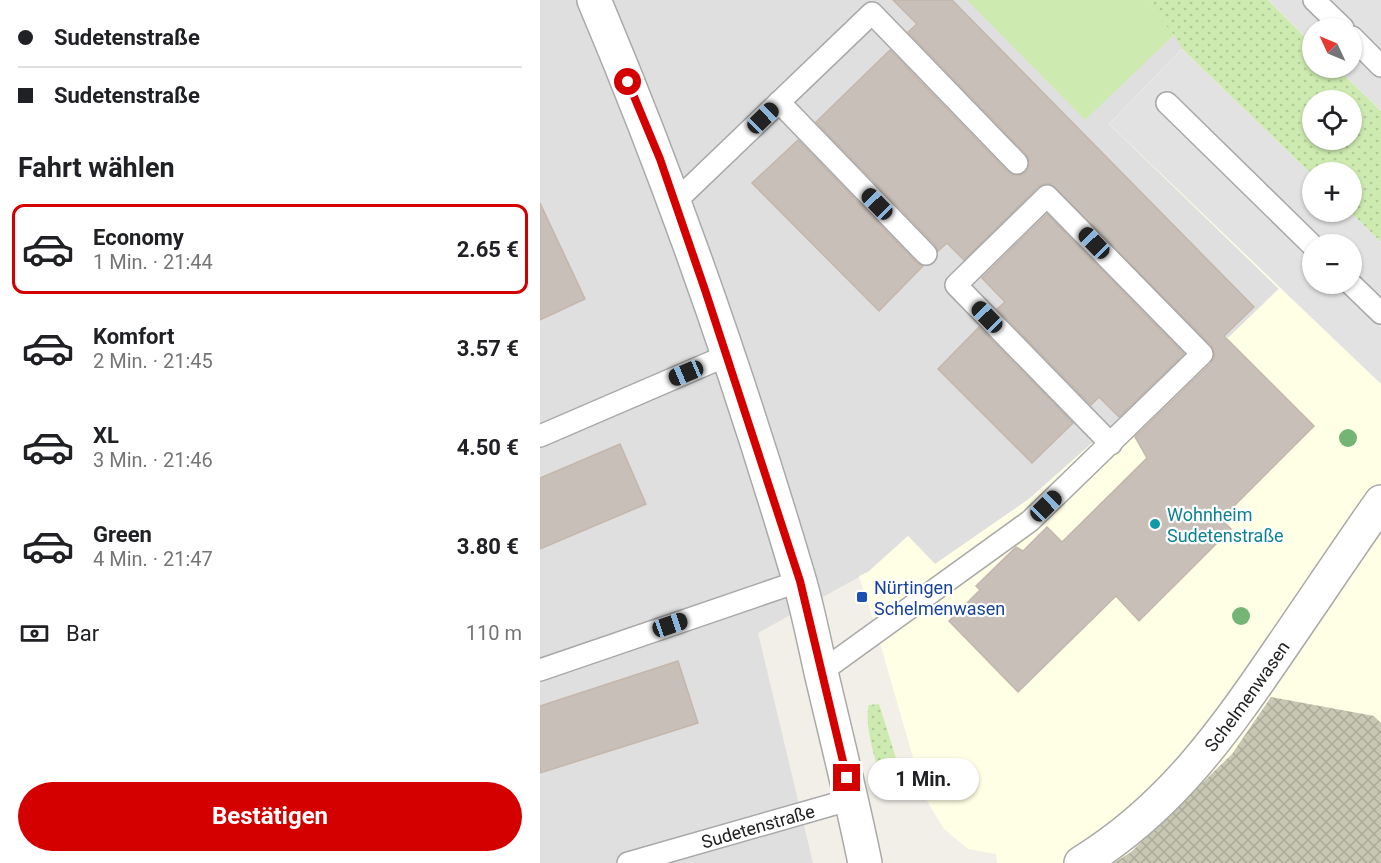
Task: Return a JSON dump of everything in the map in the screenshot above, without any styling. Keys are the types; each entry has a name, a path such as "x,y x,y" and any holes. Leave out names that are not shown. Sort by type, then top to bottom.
{"street":[{"path":"594,0 660,159 728,355 800,581 865,863"},
{"name":"Schelmenwasen","path":"1081,863 1112,844 1165,798 1198,762 1242,706 1381,502"}],"lane":[{"path":"1314,0 1333,18"},
{"path":"675,202 872,13 1017,164"},
{"path":"1362,47 1381,66"},
{"path":"779,102 926,254"},
{"path":"1167,103 1302,235"},
{"path":"821,672 1030,521 1110,444 1202,354 1047,196 956,285 1110,444"},
{"path":"1361,294 1381,313"},
{"path":"540,435 728,355"},
{"path":"540,669 800,581"},
{"name":"Sudetenstraße","path":"628,863 852,799"}],"shaded area":[{"path":"540,0 1233,0 1109,124 1279,288 1229,337 1206,342 1029,499 935,564 908,536 868,572 758,633 813,863 540,863"},
{"path":"1233,0 1381,0 1381,863 997,863 996,854 968,849 944,829 924,796 859,576 868,572 908,536 935,564 1029,499 1206,342 1229,337 1279,289 1109,124"},
{"path":"1268,0 1381,0 1381,111 1347,78 1362,78 1362,18 1302,18 1302,34"},
{"path":"1182,49 1302,165 1302,222 1360,222 1381,242 1381,384 1109,124"},
{"path":"1271,697 1374,716 1381,723 1381,863 1114,863 1131,852 1232,754"}],"green space":[{"path":"967,0 1144,0 1174,35 1085,120"},
{"path":"1144,0 1268,0 1302,34 1302,78 1347,78 1360,90 1302,90 1302,150 1362,150 1362,92 1381,111 1381,242 1360,222 1362,162 1302,162 1302,165 1182,49 1174,35"},
{"path":"879,704 901,774 897,787 892,793 886,791 868,724 869,705"}],"building":[{"path":"893,0 952,0 1254,307 1224,336 1314,426 1221,519 1231,529 1139,621 1116,596 1018,692 949,621 980,590 976,586 1016,547 1023,551 1047,527 1062,542 1147,458 1135,437 1211,363 1214,351 1211,345 1051,184 1038,187 964,260 947,243 938,251 935,245 816,122 890,50 1008,172 1020,175 1026,172 1029,160 1026,154 908,32 917,24"},
{"path":"798,140 917,263 923,266 879,311 752,183"},
{"path":"540,203 585,299 540,320"},
{"path":"1047,214 1184,354 1119,417 1099,397 1091,405 997,309 1005,302 982,278"},
{"path":"979,327 1073,423 1032,463 938,369"},
{"path":"620,444 646,504 540,549 540,478"},
{"path":"678,661 698,723 540,773 540,706"}],"place":[{"name":"Wohnheim Sudetenstraße","path":"1155,524"},
{"name":"Nürtingen Schelmenwasen","path":"862,597"}],"route":[{"path":"628,82 660,159 728,355 800,581 847,778"}]}
